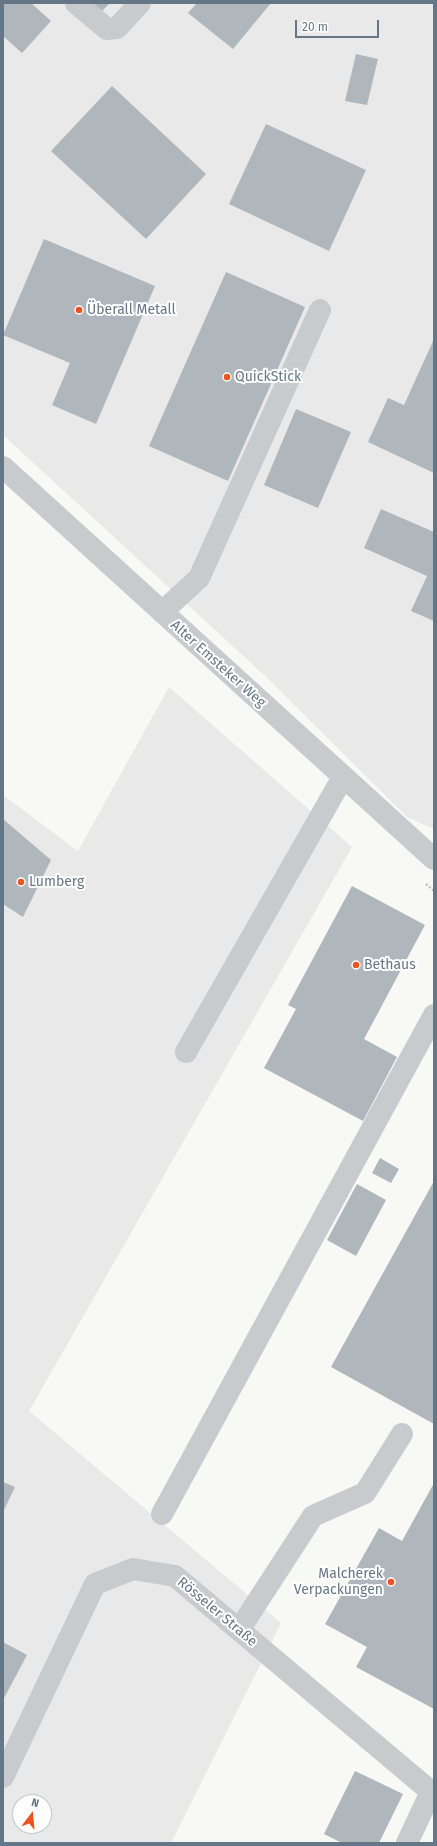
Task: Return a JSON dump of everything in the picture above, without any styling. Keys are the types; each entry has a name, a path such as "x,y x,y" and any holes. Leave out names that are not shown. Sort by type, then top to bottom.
{"street":[{"path":"76,3 107,29 117,28 140,3"},
{"path":"162,612 199,578 320,310"},
{"name":"Alter Emsteker Weg","path":"3,467 343,777 432,852"},
{"path":"186,1052 343,777"},
{"path":"162,1514 434,1015"},
{"path":"239,1630 313,1516 364,1493 402,1434"},
{"name":"Rösseler Straße","path":"3,1777 95,1584 133,1569 175,1576 432,1793"},
{"path":"407,1843 432,1793"}],"shaded area":[{"path":"3,3 434,3 434,829 407,817 263,674 3,435"},
{"path":"169,687 352,847 29,1411 281,1623 171,1843 3,1843 3,795 78,851"}],"building":[{"path":"3,3 31,3 51,21 22,53 3,36"},
{"path":"91,3 110,3 101,12"},
{"path":"197,3 271,3 233,49 188,13"},
{"path":"356,54 378,59 367,105 345,101"},
{"path":"112,86 206,174 146,239 51,151"},
{"path":"266,124 366,170 329,251 229,204"},
{"name":"Überall Metall","path":"44,239 155,286 96,424 52,405 70,363 3,335"},
{"name":"QuickStick","path":"226,272 305,307 228,481 149,446"},
{"path":"434,339 434,473 368,442 388,398 404,405"},
{"path":"296,409 351,432 318,508 264,485"},
{"path":"381,509 434,532 434,621 411,611 427,576 364,548"},
{"name":"Lumberg","path":"3,819 51,860 23,917 3,904"},
{"name":"Bethaus","path":"352,886 425,925 364,1039 397,1057 363,1121 264,1068 296,1009 288,1005"},
{"path":"380,1158 399,1169 391,1183 372,1173"},
{"path":"434,1181 434,1424 331,1367"},
{"path":"357,1184 386,1200 356,1256 327,1240"},
{"path":"3,1482 15,1487 3,1512"},
{"name":"Malcherek Verpackungen","path":"434,1483 434,1709 356,1667 367,1647 325,1624 379,1528 402,1541"},
{"path":"3,1642 27,1655 3,1700"},
{"path":"355,1771 403,1794 379,1843 342,1843 324,1834"}],"place":[{"name":"Überall Metall","path":"79,310"},
{"name":"QuickStick","path":"227,377"},
{"name":"Lumberg","path":"21,882"},
{"name":"Bethaus","path":"356,965"},
{"name":"Malcherek Verpackungen","path":"391,1582"}]}
